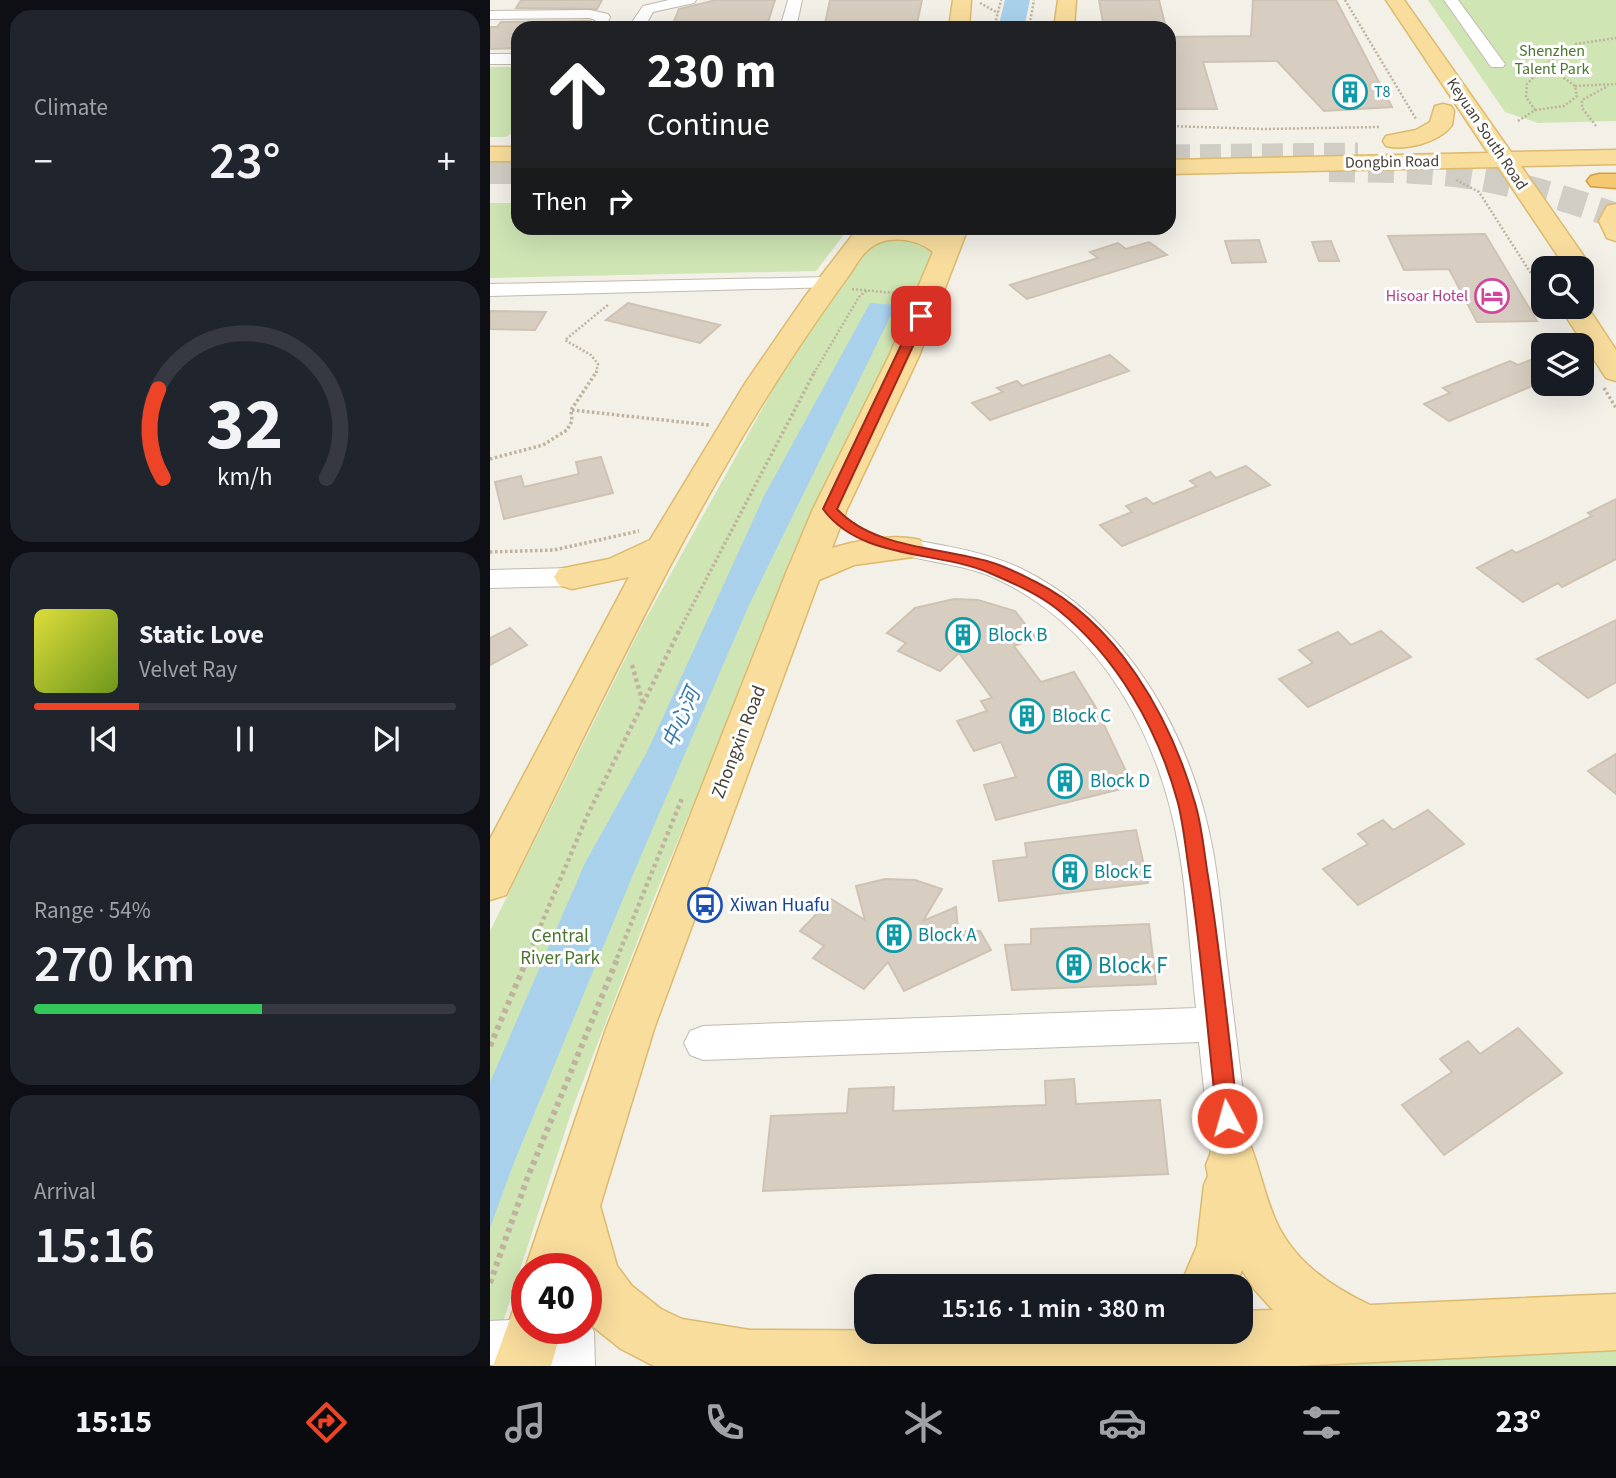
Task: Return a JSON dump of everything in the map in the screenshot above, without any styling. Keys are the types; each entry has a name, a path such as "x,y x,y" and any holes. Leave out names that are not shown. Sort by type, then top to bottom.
{"main road":[{"path":"959,21 962,0"},
{"path":"1065,21 1067,0"},
{"name":"Keyuan South Road","path":"1387,6 1394,34"},
{"name":"Keyuan South Road","path":"1387,6 1468,106 1483,160 1527,235 1556,235"},
{"path":"1396,143 1434,131 1441,125 1437,102 1468,106 1493,125 1516,127"},
{"name":"Keyuan South Road","path":"1437,102 1461,136"},
{"name":"Dongbin Road","path":"1483,160 1548,138 1606,132"},
{"name":"Dongbin Road","path":"1176,166 1461,136 1483,160 1616,157"},
{"name":"Dongbin Road","path":"1275,142 1396,143"},
{"path":"1396,143 1449,170 1483,160"},
{"path":"1529,195 1532,180 1538,174 1553,165 1576,158"},
{"name":"Keyuan South Road","path":"1505,160 1570,256"},
{"path":"1616,211 1612,221 1616,233"},
{"path":"917,235 950,238"},
{"path":"490,882 621,625 652,539 784,344 844,290 865,236"},
{"name":"Zhongxin Road","path":"558,1253 629,1029 804,573 830,509 930,296 950,238"},
{"path":"1594,316 1616,372"},
{"path":"830,509 845,526 856,532 908,548"},
{"path":"572,577 617,569 652,539"},
{"path":"804,573 825,561 850,553 908,548"},
{"path":"572,577 588,579 606,587 615,597 620,609 621,625"},
{"path":"1213,1274 1224,1247 1232,1165"},
{"path":"1232,1165 1251,1229 1265,1257 1283,1283 1309,1305 1367,1334"},
{"path":"573,1204 589,1269 604,1300 629,1322 662,1341 704,1355 751,1360 939,1359 1088,1344"},
{"path":"1253,1336 1367,1334 1616,1322"}],"street":[{"path":"626,21 648,9 689,0"},
{"path":"790,21 795,0"},
{"path":"1451,0 1497,64"},
{"path":"490,15 590,13 613,21"},
{"path":"490,59 511,59"},
{"path":"490,290 844,290"},
{"path":"908,548 988,566 1030,585 1060,604 1110,651 1161,733 1187,804 1203,897 1232,1165"},
{"path":"490,579 572,577"},
{"path":"703,1042 1217,1024"}],"path":[{"path":"976,0 998,13"},
{"path":"995,21 1001,0"},
{"path":"1030,21 1034,0"},
{"path":"1345,0 1416,117 1417,126"},
{"path":"1535,110 1526,97 1527,84 1564,48 1575,42 1616,38"},
{"path":"1546,65 1575,86 1616,84"},
{"path":"1575,86 1575,98"},
{"path":"1516,127 1535,110 1559,108 1575,98 1582,100 1608,86"},
{"path":"1582,100 1582,108 1606,132"},
{"path":"1176,126 1265,129 1396,143"},
{"path":"1453,179 1479,192 1531,274"},
{"path":"490,1046 587,816 716,559 823,357 844,290 930,296"},
{"path":"490,459 542,445 560,437 573,421 571,410 596,375 598,364 591,355 565,340 618,298"},
{"path":"571,410 710,425 702,437"},
{"path":"490,552 554,550 652,539"}],"green space":[{"name":"Shenzhen Talent Park","path":"1428,0 1616,0 1616,121 1538,123 1505,112"},
{"path":"490,67 511,67 511,134 490,137"},
{"path":"490,203 511,203 511,235 844,235 816,271 490,278"},
{"name":"Central River Park","path":"880,235 939,235 914,302 807,532 656,893 573,1107 525,1253 511,1253 511,1297 490,1362 490,931 639,631 796,348"},
{"path":"1572,1345 1616,1351 1616,1366 1240,1366"}],"water":[{"path":"1005,0 1030,0 1026,21 1000,21"},
{"name":"中心河","path":"870,303 896,305 749,605 640,858 513,1165 490,1228 490,1082 585,863 647,752 765,494"}],"building":[{"path":"521,0 602,0 597,9 516,8"},
{"path":"716,0 775,0 768,21 674,21 679,9"},
{"path":"830,0 922,0 918,21 826,21"},
{"path":"1099,0 1159,0 1164,21 1103,21"},
{"path":"1253,0 1336,0 1392,107 1324,111 1277,61 1203,62 1217,109 1176,109 1176,37 1251,36"},
{"path":"501,22 511,22 511,48 490,49 490,27 497,27"},
{"name":"Hisoar Hotel","path":"1485,234 1531,311 1531,319 1537,321 1477,322 1449,269 1404,270 1388,236"},
{"path":"1259,240 1266,262 1232,263 1225,241"},
{"path":"1331,241 1339,261 1319,261 1312,242"},
{"path":"1149,242 1167,255 1027,299 1010,285 1098,258 1090,252 1118,243 1126,249"},
{"path":"628,303 720,325 700,343 606,320"},
{"path":"490,311 546,312 535,330 490,329"},
{"path":"1110,355 1129,371 990,420 972,403 1003,392 997,388 1017,381 1022,386"},
{"path":"1531,360 1531,386 1449,421 1424,404 1450,393 1443,388 1510,361 1518,365"},
{"path":"601,457 613,493 504,519 495,482 521,476 524,487 579,474 576,462"},
{"path":"1246,466 1270,485 1122,546 1100,525 1132,512 1126,506 1146,498 1153,504 1197,486 1190,481 1210,472 1216,478"},
{"path":"1616,499 1616,559 1562,587 1558,583 1523,602 1477,568 1512,550 1516,553 1550,537 1592,516 1588,513"},
{"path":"954,599 978,600 1015,611 1036,638 1014,646 1041,682 1074,672 1095,706 1133,786 996,820 984,785 1016,777 1001,742 974,751 957,721 987,711 981,701 992,698 959,653 940,671 898,651 906,643 887,633 915,608"},
{"path":"1616,620 1616,682 1588,698 1537,659"},
{"path":"510,628 527,645 490,665 490,638"},
{"path":"1381,631 1411,657 1308,707 1279,679 1313,663 1299,650 1338,632 1351,645"},
{"path":"1616,754 1616,794 1588,771"},
{"path":"1428,810 1464,844 1358,905 1323,869 1368,844 1358,834 1383,820 1393,830"},
{"name":"Block E","path":"1136,830 1148,883 999,901 993,861 1027,857 1025,843"},
{"name":"Block A","path":"885,879 915,880 942,889 923,921 956,907 958,931 980,931 991,950 904,991 888,962 864,989 813,958 824,946 800,931 831,899 865,920 856,886"},
{"name":"Block F","path":"1149,924 1156,984 1012,990 1005,945 1031,944 1031,929"},
{"path":"1518,1028 1562,1073 1444,1155 1402,1105 1452,1072 1440,1059 1468,1041 1480,1054"},
{"path":"1074,1079 1076,1104 1160,1100 1168,1174 763,1191 771,1116 847,1113 849,1089 894,1087 893,1111 1046,1105 1045,1081"}],"tunnel":[{"path":"1176,155 1358,153"},
{"path":"1329,169 1457,174 1511,184 1616,216"},
{"path":"490,171 511,171"}],"place":[{"name":"T8","path":"1350,92"},
{"name":"Hisoar Hotel","path":"1492,296"},
{"name":"Block B","path":"963,635"},
{"name":"Block C","path":"1027,716"},
{"name":"Block D","path":"1065,781"},
{"name":"Block E","path":"1070,872"},
{"name":"Xiwan Huafu","path":"705,905"},
{"name":"Block A","path":"894,935"},
{"name":"Block F","path":"1074,965"}],"route":[{"path":"921,316 830,509 845,526 870,538 988,566 1030,585 1060,604 1084,624 1110,651 1128,676 1161,733 1174,762 1187,804 1206,920 1227,1118"}]}
